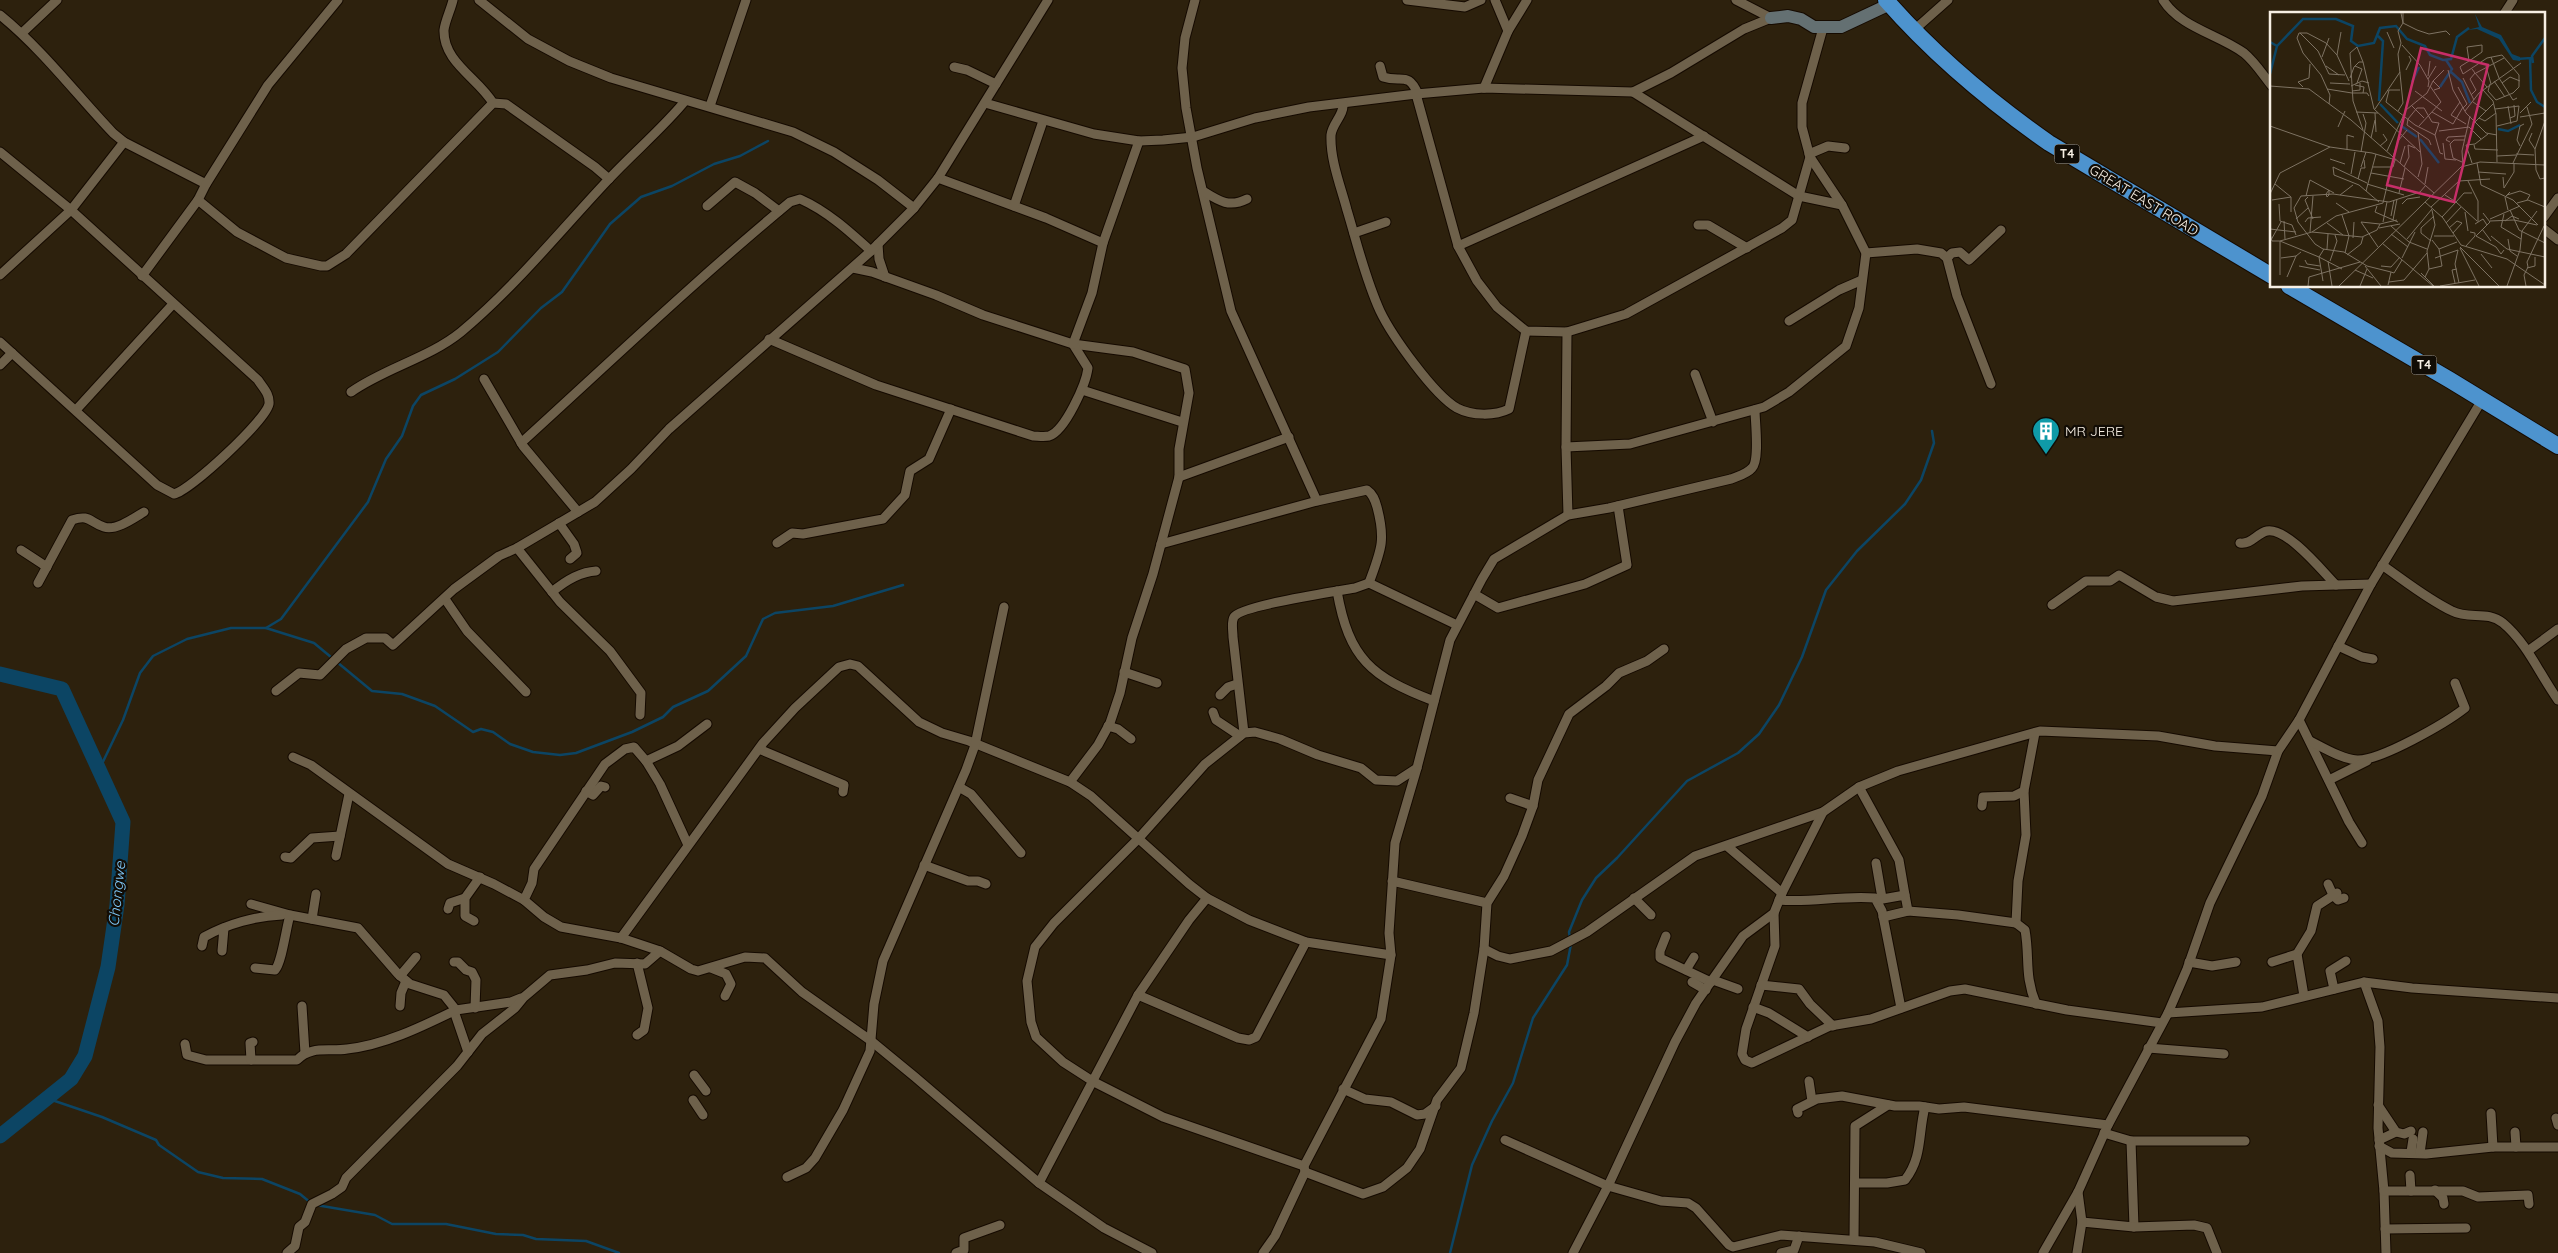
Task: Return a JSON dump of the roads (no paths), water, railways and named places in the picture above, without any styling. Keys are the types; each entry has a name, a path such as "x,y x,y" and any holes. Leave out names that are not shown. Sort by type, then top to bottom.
{"highway":[{"name":"GREAT EAST ROAD","path":"1888,2 1913,31 1976,89 2049,143 2270,275"},
{"name":"T4","path":"2292,288 2558,446"}],"street":[{"path":"22,33 57,0"},
{"path":"142,276 198,200 268,85 338,0"},
{"path":"453,0 444,30 452,59 484,89 493,103"},
{"path":"479,0 528,38 569,61 611,78 793,132 834,152 878,180 914,208"},
{"path":"710,106 746,0"},
{"path":"276,691 299,673 320,675 342,651 366,638 385,638 393,645 454,589 499,556 517,548 595,502 632,469 669,429 769,339 853,268 914,208 938,178 1048,0"},
{"path":"1195,0 1185,38 1182,68 1186,108 1231,311 1317,501"},
{"path":"1407,0 1465,7 1481,0"},
{"path":"1495,0 1508,31"},
{"path":"1484,88 1508,31 1527,0"},
{"path":"1736,0 1771,18"},
{"path":"1913,31 1948,0"},
{"path":"2162,0 2169,10 2244,54 2270,84"},
{"path":"2505,12 2513,0"},
{"path":"985,103 1094,134 1139,140 1193,138 1255,118 1309,107 1417,94 1484,88 1634,92 1671,73 1744,29 1771,18 1788,16 1801,19 1814,27 1841,27 1888,2"},
{"path":"0,15 22,33 113,134 124,142 206,184"},
{"path":"1566,447 1604,447 1630,444 1773,404 1846,346 1859,308 1866,253 1842,205 1810,155 1802,127 1802,103 1823,28"},
{"path":"1380,66 1383,78 1407,79 1414,84 1458,246 1478,280 1498,307 1526,331 1567,332 1626,314 1747,248 1792,220 1810,155 1828,146 1846,148"},
{"path":"954,67 967,70 996,84"},
{"path":"1634,92 1799,196 1842,205"},
{"path":"351,392 369,379 431,350 460,333 535,262 609,179 685,101"},
{"path":"198,200 236,232 286,258 327,266 346,254 493,103"},
{"path":"493,103 506,104 609,179"},
{"path":"1343,104 1343,109 1331,134 1337,175 1354,233 1380,312 1429,381 1456,408 1479,414 1499,414 1508,409 1526,331"},
{"path":"1014,206 1043,121"},
{"path":"1458,246 1704,136"},
{"path":"1073,344 1092,293 1103,243 1139,140"},
{"path":"0,275 71,210 124,142"},
{"path":"0,152 71,210 258,380 268,394 266,413 207,472 185,490 174,494 157,485 0,342"},
{"path":"938,178 1014,206 1103,243"},
{"path":"707,206 735,182 755,193 779,211"},
{"path":"1203,191 1222,203 1230,204 1247,199"},
{"path":"522,443 672,306 702,276 790,202 800,198 814,204 871,251"},
{"path":"2546,214 2558,198"},
{"path":"1354,233 1386,222"},
{"path":"1698,225 1708,224 1747,248"},
{"path":"1948,258 1952,254 1960,252 1969,260 2001,230"},
{"path":"2546,231 2558,240"},
{"path":"878,244 879,259 885,277"},
{"path":"1866,253 1917,249 1942,253 1948,258 1957,296 1991,384"},
{"path":"853,268 936,295 983,315 1073,344 1132,352 1185,369 1189,393 1182,422 1179,448 1179,477 1153,574 1132,638 1108,726 1098,745 1070,782"},
{"path":"1789,321 1839,290 1862,280"},
{"path":"76,410 173,304"},
{"path":"1567,332 1566,447 1568,515"},
{"path":"769,339 876,385 1033,436 1049,436 1060,428 1082,390 1088,368 1073,344"},
{"path":"0,365 12,353"},
{"path":"1695,374 1713,422"},
{"path":"484,378 522,443 578,512"},
{"path":"1082,390 1182,422"},
{"path":"2043,1253 2078,1192 2106,1129 2168,1013 2190,962 2210,903 2262,796 2278,752 2299,720 2382,565 2482,400"},
{"path":"777,543 792,534 803,534 883,519 905,495 910,471 929,459 950,409"},
{"path":"1263,1253 1275,1236 1304,1169 1343,1089 1381,1019 1391,954 1389,933 1394,843 1417,768 1450,640 1494,559 1568,515 1618,506 1731,479 1747,472 1753,467 1756,458 1755,410"},
{"path":"1179,477 1289,437"},
{"path":"1161,544 1360,491 1371,493 1383,539 1370,582"},
{"path":"1474,594 1498,608 1585,584 1628,565 1618,506"},
{"path":"38,582 65,529 72,520 87,517 105,528 114,527 144,512"},
{"path":"559,523 574,544 577,553 570,559"},
{"path":"2240,543 2245,544 2267,531 2276,532 2292,541 2336,585"},
{"path":"517,548 552,592 610,651 641,693 640,715"},
{"path":"21,550 47,567"},
{"path":"2382,565 2452,611 2466,615 2484,614 2504,623 2528,651 2558,700"},
{"path":"552,592 566,580 596,571"},
{"path":"2052,605 2086,581 2110,581 2119,575 2156,597 2173,601 2302,586 2371,584"},
{"path":"1242,734 1233,637 1233,621 1235,616 1262,606 1337,591 1370,582 1457,625"},
{"path":"1337,591 1342,622 1352,645 1367,665 1402,689 1434,701"},
{"path":"444,599 467,631 526,692"},
{"path":"787,1177 806,1168 815,1158 834,1127 870,1051 874,1004 883,961 976,744 1004,607"},
{"path":"2528,651 2558,629"},
{"path":"2338,646 2362,657 2373,659"},
{"path":"1417,768 1397,781 1376,780 1361,768 1318,755 1280,739 1255,732 1242,734 1205,764 1139,838 1054,923 1035,947 1027,981 1031,1022 1036,1037 1063,1062 1094,1082 1163,1117 1304,1169 1363,1194 1378,1189 1394,1180 1407,1168 1420,1149 1437,1100 1461,1068 1474,1014 1484,949 1487,903 1504,876 1533,806 1538,780 1570,714 1606,686 1619,672 1646,661 1664,649"},
{"path":"621,938 759,749 795,708 839,666 850,664 858,666 919,722 942,734 976,744 1070,782 1091,796 1207,898 1249,920 1306,942 1391,954"},
{"path":"1124,672 1157,683"},
{"path":"2329,780 2448,721 2465,708 2455,683"},
{"path":"1220,695 1228,687 1237,684"},
{"path":"1213,712 1219,722 1242,734"},
{"path":"2299,720 2362,843"},
{"path":"646,761 678,746 707,724"},
{"path":"1108,726 1118,729 1131,739"},
{"path":"1484,949 1498,956 1510,959 1551,951 1587,932 1695,856 1824,812 1860,787 1898,770 2034,733 2060,731 2158,736 2215,746 2278,752"},
{"path":"2016,923 2018,881 2026,835 2024,791 2034,733"},
{"path":"2310,741 2355,760 2372,758"},
{"path":"524,900 532,883 534,869 586,791 605,764 625,749 634,748 646,761 665,795 688,845"},
{"path":"759,749 844,785 844,792"},
{"path":"293,757 311,765 448,864 480,877 524,900 544,917 561,927 621,938 660,951 690,969 698,971 745,957 765,958 802,992 870,1040 1038,1183 1104,1228 1152,1253"},
{"path":"586,791 593,795 600,786 605,787"},
{"path":"959,787 971,794 1021,853"},
{"path":"1860,787 1899,860 1908,911"},
{"path":"1982,806 1983,797 2014,796 2024,791"},
{"path":"336,856 349,794"},
{"path":"1510,798 1533,806"},
{"path":"1824,812 1780,896 1774,913 1775,946 1761,985 1744,1045 1742,1054 1745,1060 1752,1063 1833,1026 1871,1019 1950,991 1965,989 2036,1004 2162,1023"},
{"path":"286,857 291,858 312,838 340,836"},
{"path":"1727,846 1780,896 1794,902 1854,896 1880,899 1905,895"},
{"path":"1876,863 1883,917 1901,1008"},
{"path":"924,865 968,881 978,880 986,884"},
{"path":"474,922 465,916 465,898 480,877"},
{"path":"1392,881 1487,903"},
{"path":"2304,996 2297,954 2311,931 2317,906 2338,896 2328,884"},
{"path":"312,919 316,894"},
{"path":"448,909 450,903 465,898"},
{"path":"1038,1183 1094,1082 1138,995 1189,920 1207,898"},
{"path":"1634,898 1651,915"},
{"path":"251,904 288,915 358,928 403,978 444,995 455,1011 468,1052"},
{"path":"1883,917 1908,911 1958,915 2016,923 2025,930 2026,969 2029,988 2036,1004"},
{"path":"1573,1253 1608,1186 1675,1042 1710,984 1743,936 1774,913"},
{"path":"202,946 204,937 224,928 273,915 288,915"},
{"path":"256,968 275,970 280,965 288,915"},
{"path":"222,951 224,928"},
{"path":"1666,936 1660,951 1660,958 1710,984"},
{"path":"1138,995 1238,1038 1249,1040 1256,1037 1306,942"},
{"path":"287,1253 295,1246 299,1226 305,1222 312,1204 342,1187 346,1178 457,1066 482,1034 515,1008 524,997 550,975 587,970 615,963 645,964 660,951"},
{"path":"2272,962 2297,954"},
{"path":"400,1006 403,978 416,957"},
{"path":"1686,970 1694,957"},
{"path":"2334,989 2330,971 2346,961"},
{"path":"454,962 458,962 466,970 472,972 476,980 475,1008"},
{"path":"2190,962 2212,966 2236,962"},
{"path":"637,963 648,1008 644,1030 637,1035"},
{"path":"711,968 726,974 731,984 726,996"},
{"path":"1692,982 1738,989"},
{"path":"2168,1013 2262,1007 2364,982 2412,988 2558,998"},
{"path":"2364,982 2378,1020 2380,1046 2379,1143 2384,1191 2386,1253"},
{"path":"1761,985 1799,989 1815,1009 1833,1026"},
{"path":"185,1044 187,1055 206,1060 297,1060 305,1053 316,1049 348,1049 370,1045 428,1024 455,1011 512,1002 524,997"},
{"path":"302,1006 305,1053"},
{"path":"1754,1008 1768,1013 1808,1037"},
{"path":"250,1060 250,1043 253,1042"},
{"path":"2148,1048 2224,1054"},
{"path":"694,1075 706,1091"},
{"path":"1809,1081 1812,1101"},
{"path":"1343,1089 1365,1099 1391,1102 1418,1115 1425,1114 1436,1106"},
{"path":"1798,1113 1798,1109 1812,1101 1842,1096 1888,1105 1939,1109 1964,1107 1986,1109 2106,1129 2131,1141 2245,1142"},
{"path":"692,1100 703,1115"},
{"path":"1854,1239 1855,1126 1888,1105"},
{"path":"2378,1105 2396,1132 2412,1135 2415,1152"},
{"path":"1854,1183 1878,1184 1905,1180 1914,1168 1920,1148 1922,1119 1925,1107"},
{"path":"2490,1113 2493,1147"},
{"path":"2379,1143 2396,1132"},
{"path":"2415,1152 2422,1132"},
{"path":"2515,1132 2516,1147"},
{"path":"1505,1140 1608,1186 1661,1201 1688,1203 1730,1250 1781,1235 1854,1239 1921,1253"},
{"path":"2131,1141 2134,1226"},
{"path":"2379,1143 2392,1154 2493,1147 2558,1147"},
{"path":"2410,1175 2414,1193"},
{"path":"2384,1191 2414,1193 2435,1190 2463,1191 2478,1196 2528,1194 2529,1204"},
{"path":"2435,1190 2443,1198 2444,1204"},
{"path":"2077,1253 2082,1222 2078,1192"},
{"path":"2082,1222 2134,1226 2194,1225 2207,1228 2217,1253"},
{"path":"956,1253 964,1250 964,1238 1000,1225"},
{"path":"2384,1229 2466,1228"},
{"path":"1781,1253 1794,1250 1799,1236"}],"waterway":[{"path":"266,628 281,619 368,502 386,459 402,436 413,406 421,395 455,379 498,352 541,308 562,292 610,224 641,197 672,186 714,164 740,156 768,141"},
{"path":"1570,939 1569,932 1582,900 1596,878 1617,858 1687,781 1738,753 1759,734 1779,705 1802,657 1826,590 1857,551 1905,504 1921,480 1934,443 1932,431"},
{"path":"99,770 123,720 140,673 153,656 187,639 231,628 266,628 314,643 372,691 402,694 435,706 473,732 481,729 493,732 510,744 533,752 560,755 576,753 632,732 663,717 673,707 708,691 746,656 763,619 775,613 833,606 903,585"},
{"name":"Chongwe","path":"0,674 62,689 123,822 117,905 108,967 85,1056 71,1079 0,1136"},
{"path":"1450,1253 1472,1165 1492,1121 1513,1083 1533,1018 1567,965 1571,944"},
{"path":"46,1098 102,1117 156,1140 159,1145 198,1172 223,1178 262,1179 300,1194 311,1203"},
{"path":"316,1205 375,1215 392,1224 446,1224 496,1234 523,1235 536,1239 586,1241 619,1253"}],"place":[{"name":"MR JERE","path":"2046,455"}]}
